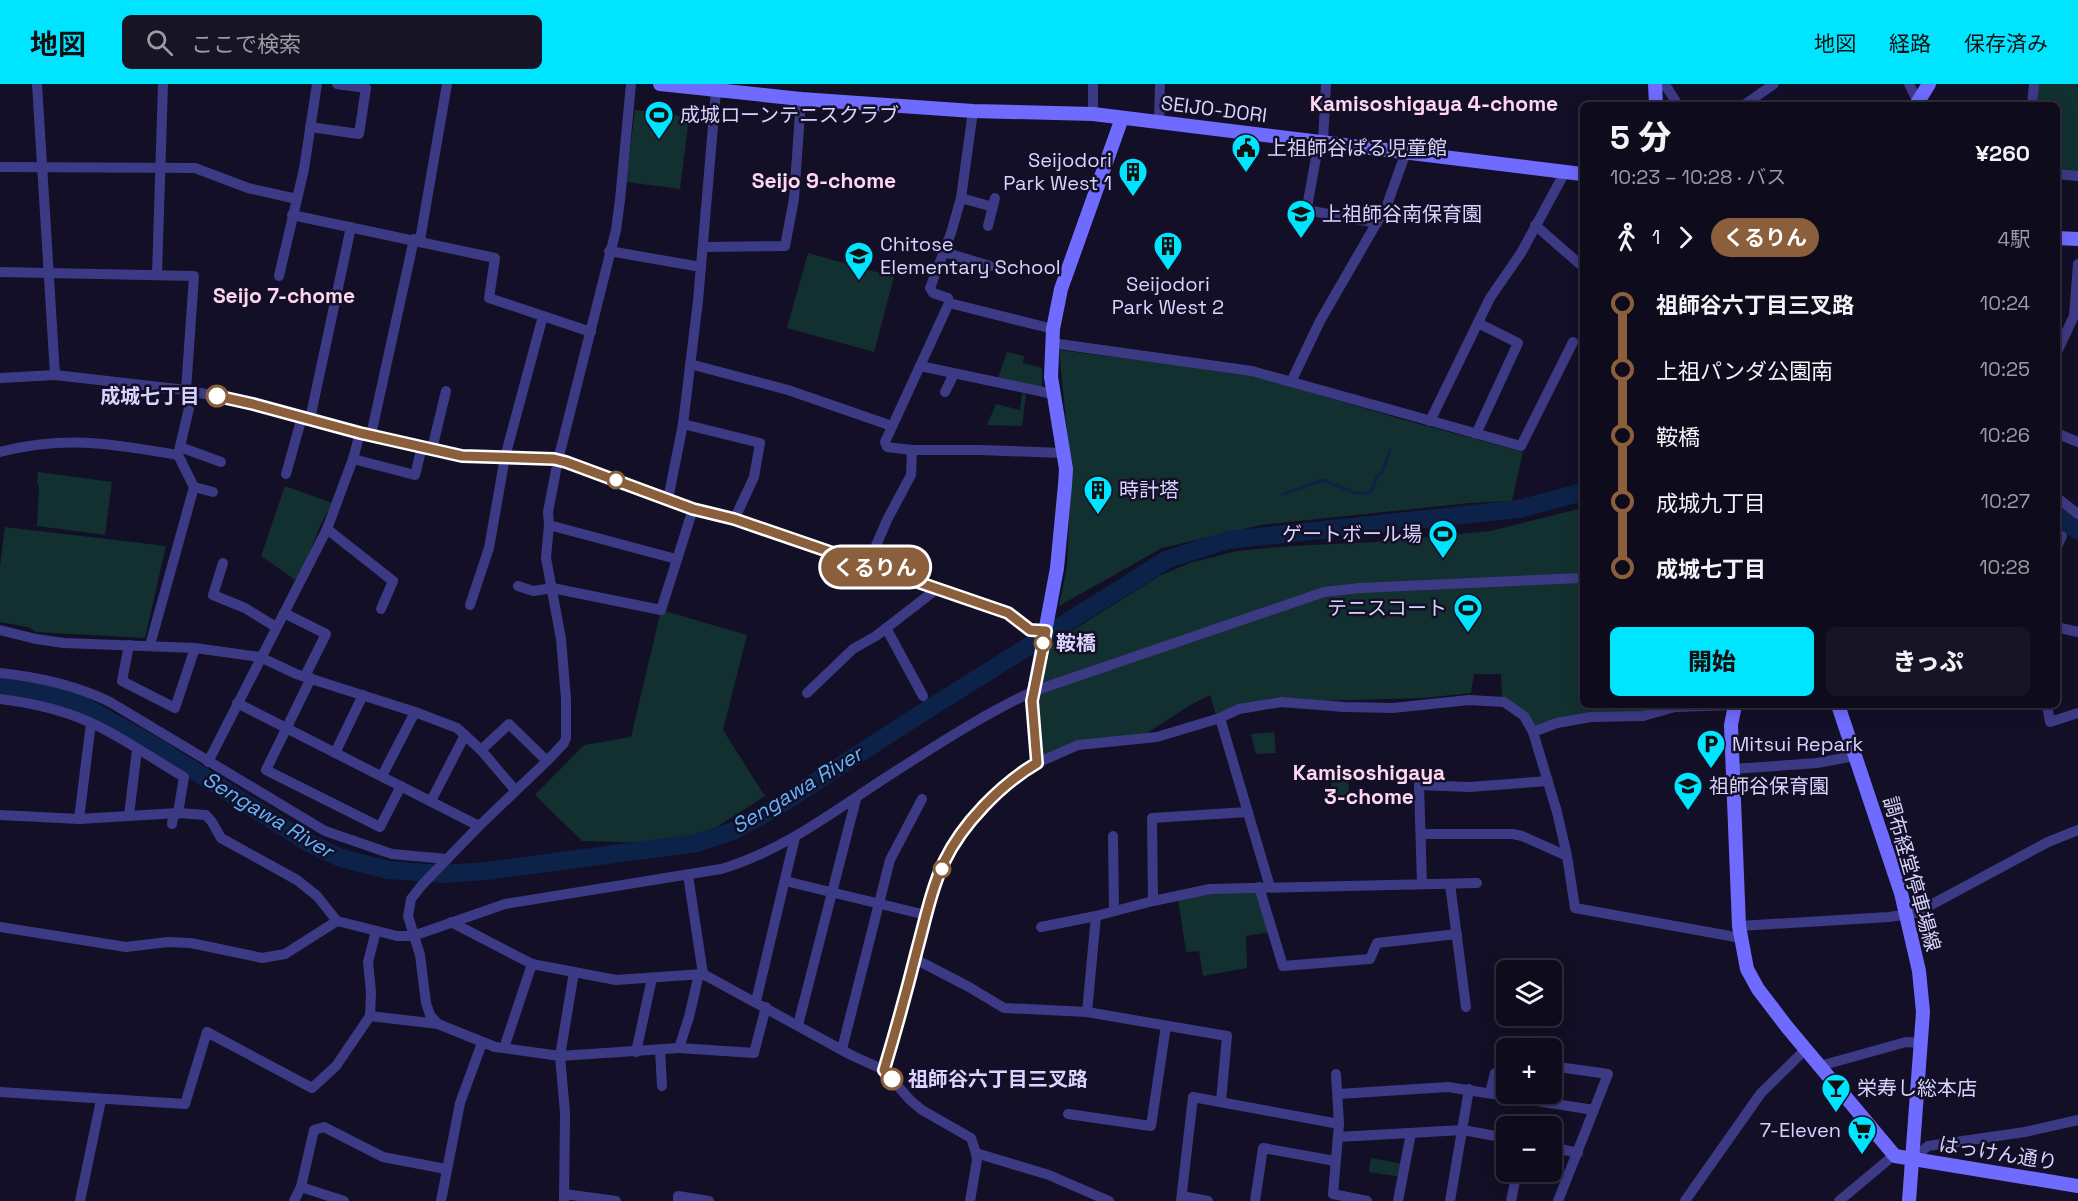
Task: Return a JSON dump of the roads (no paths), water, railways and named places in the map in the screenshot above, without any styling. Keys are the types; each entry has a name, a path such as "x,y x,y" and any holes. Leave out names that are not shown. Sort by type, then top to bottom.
{"street":[{"path":"37,84 55,375"},
{"path":"157,275 163,84"},
{"path":"279,276 297,199 317,84"},
{"path":"310,127 359,134 366,88 337,84"},
{"path":"208,762 327,529 353,459 366,434 417,240 447,84"},
{"path":"438,1024 430,1015 426,1003 421,963 408,916 409,905 416,891 564,743 567,730 561,639 546,558 548,512 558,460 591,332 609,250 616,230 631,84"},
{"path":"1093,84 1093,114"},
{"path":"1159,122 1160,84"},
{"path":"1326,84 1321,141 1307,207 1311,211 1377,223"},
{"path":"1748,102 1774,84"},
{"path":"1909,84 1917,102"},
{"path":"1918,102 1929,84"},
{"path":"2032,102 2034,84"},
{"name":"SEIJO-DORI","path":"670,85 801,99 973,111 1093,114 1580,174"},
{"path":"1656,102 1655,85 1666,86 1676,102"},
{"path":"668,499 683,423 690,364 703,247 716,91"},
{"path":"703,247 785,246 794,199 801,99"},
{"path":"973,111 961,198 930,288 933,293 948,298 950,303 1053,328"},
{"path":"1037,763 1032,701 1060,544 1065,485 1064,453 1053,394 1053,328 1061,290 1122,118"},
{"path":"1291,382 1320,321 1387,205 1406,152"},
{"path":"0,167 160,170 167,167 195,168 248,188 297,199"},
{"path":"1430,421 1490,298 1521,253 1565,172"},
{"path":"2060,174 2078,176"},
{"path":"961,198 994,203 988,226"},
{"path":"292,215 495,258 489,298 591,332"},
{"path":"1535,225 1580,264"},
{"path":"286,474 306,418 351,227"},
{"path":"2060,238 2078,239"},
{"path":"609,250 701,267"},
{"path":"944,252 990,266"},
{"path":"2060,346 2076,316 2078,264"},
{"path":"0,272 194,276 189,391 179,451 194,487 150,645"},
{"path":"950,303 892,426 885,442 887,447 912,450 1064,453"},
{"path":"470,605 489,548 505,457 543,316"},
{"path":"1476,434 1518,344 1478,323"},
{"path":"1052,343 1252,371 1521,446 1573,342"},
{"path":"690,364 788,390 892,426"},
{"path":"920,366 1053,394"},
{"path":"945,392 954,374"},
{"path":"0,378 55,375 189,391 253,404 366,434 462,456 558,460 693,509 734,519 1008,613 1030,629"},
{"path":"353,459 415,475 427,448 446,391"},
{"path":"683,423 760,443 754,477 734,519"},
{"path":"2060,435 2078,442"},
{"path":"0,452 61,441 84,441 179,451 221,462"},
{"path":"868,564 887,520 911,476 912,450"},
{"path":"194,487 213,492"},
{"path":"2060,500 2078,514"},
{"path":"518,586 533,591 553,588 661,609 693,509"},
{"path":"549,525 676,559"},
{"path":"327,529 393,581 381,609"},
{"path":"2060,540 2062,536"},
{"path":"223,563 213,595 245,608 276,627"},
{"path":"0,815 79,819 178,813 206,815 221,838 297,880 317,896 337,921 398,936 413,936 505,904 688,874 742,863 766,854 1006,704 1034,691 1324,592 1360,588 1580,578"},
{"path":"807,693 853,649 886,628 938,588"},
{"path":"284,613 326,634 266,770 380,827 401,786"},
{"path":"1030,629 1047,622"},
{"path":"1030,629 1047,622"},
{"path":"886,628 923,696"},
{"path":"2060,628 2078,633"},
{"path":"0,630 64,643 195,648 260,657 296,674 415,712 457,728 481,750 515,790"},
{"path":"129,645 122,681 175,708 195,648"},
{"path":"0,673 54,681 96,695 325,831 392,854 445,861"},
{"path":"335,753 363,695"},
{"path":"0,699 43,706 70,714 113,734 184,777 178,813 173,817 172,824"},
{"path":"884,1070 939,875 963,830 1019,773 1078,745 1157,737 1239,709 1281,702 1393,708 1469,700 1504,702 1524,716 1533,732 1567,856 1575,908 1740,932 1907,915 1927,909 2048,842 2078,830"},
{"path":"237,703 479,826"},
{"path":"1533,732 1557,723 1591,717 1643,716 1671,708"},
{"path":"1734,708 1731,725 1740,932 1744,960 1750,977 1894,1155 1839,1201"},
{"name":"調布経堂停車場線","path":"1839,708 1907,915 1921,986 1923,1012 1909,1201"},
{"path":"2048,708 2050,722 2078,713"},
{"path":"382,776 415,712"},
{"path":"1220,717 1248,812 1283,966 1370,960 1377,943 1457,934"},
{"path":"79,819 91,723"},
{"path":"481,750 509,724 547,761"},
{"path":"430,801 465,735"},
{"path":"129,815 137,750"},
{"path":"1733,769 1817,764 1855,756"},
{"path":"1422,884 1419,786 1469,787 1548,781"},
{"path":"798,1026 856,799"},
{"path":"842,1049 890,860 922,799"},
{"path":"1153,901 1152,818 1248,812"},
{"path":"1421,834 1513,834 1567,856"},
{"path":"1113,836 1114,911"},
{"path":"370,1016 438,1024 482,1043 560,1056 679,1048 754,1053 761,1004 795,837"},
{"path":"679,1048 701,974 688,874"},
{"path":"785,881 926,915"},
{"path":"1041,927 1210,890 1477,883"},
{"path":"1450,884 1466,1007"},
{"path":"1087,1012 1096,916"},
{"path":"0,927 126,947 168,942 191,943 262,958 285,954 337,921"},
{"path":"452,922 532,964 616,980 701,974 884,1070 910,1100 922,1110 971,1138 976,1153 970,1201"},
{"path":"0,1092 185,1104 207,1032 312,1088 336,1066 370,1016 371,992 368,962 376,931"},
{"path":"915,959 1004,1008 1087,1012 1227,1036 1221,1101"},
{"path":"504,1048 532,964"},
{"path":"574,972 560,1056 565,1123 564,1198 616,1201"},
{"path":"636,1052 652,978"},
{"path":"1068,1114 1150,1126 1166,1026"},
{"path":"1820,1066 1906,1042 1921,1043"},
{"path":"441,1201 460,1104 482,1043"},
{"path":"1685,1201 1761,1093 1806,1049"},
{"path":"660,1050 662,1086"},
{"path":"1558,1201 1608,1074 1562,1068"},
{"path":"1490,1094 1496,1073"},
{"path":"1336,1074 1339,1124 1333,1194 1366,1201"},
{"path":"1338,1094 1448,1086 1594,1110"},
{"path":"1450,1201 1469,1089"},
{"path":"1208,1201 1181,1199 1193,1096 1339,1124"},
{"path":"80,1201 101,1100"},
{"path":"1911,1160 1928,1146 2025,1132 2078,1120"},
{"path":"294,1201 302,1187 314,1130 324,1127 383,1157 446,1169"},
{"path":"1338,1137 1463,1130 1496,1136"},
{"path":"1398,1201 1411,1133"},
{"path":"1255,1201 1263,1149 1335,1161"},
{"path":"1562,1150 1578,1153"},
{"path":"976,1153 1049,1175 1108,1201"},
{"name":"はっけん通り","path":"1894,1155 1898,1158 2078,1186"},
{"path":"1511,1201 1514,1182"},
{"path":"302,1187 344,1201"},
{"path":"678,1201 678,1196 709,1201"}],"waterway":[{"path":"1284,494 1323,480 1356,493 1370,493 1377,477 1382,473 1390,450"},
{"name":"Sengawa River","path":"0,686 24,688 75,701 155,746 307,842 341,858 388,870 443,874 487,871 697,843 733,831 772,810 1168,559 1228,540 1519,509 1580,493"},
{"name":"Sengawa River","path":"2060,518 2078,531"}],"place":[{"name":"成城ローンテニスクラブ","path":"659,140"},
{"name":"上祖師谷ぱる児童館","path":"1246,174"},
{"name":"Seijodori Park West 1","path":"1133,198"},
{"name":"上祖師谷南保育園","path":"1301,240"},
{"name":"Seijodori Park West 2","path":"1168,272"},
{"name":"Chitose Elementary School","path":"859,282"},
{"name":"成城七丁目","path":"217,396"},
{"name":"時計塔","path":"1098,516"},
{"name":"ゲートボール場","path":"1443,560"},
{"name":"テニスコート","path":"1468,634"},
{"name":"鞍橋","path":"1043,643"},
{"name":"Mitsui Repark","path":"1711,770"},
{"name":"祖師谷保育園","path":"1688,812"},
{"name":"祖師谷六丁目三叉路","path":"892,1079"},
{"name":"栄寿し総本店","path":"1836,1114"},
{"name":"7-Eleven","path":"1862,1156"}],"district":[{"name":"Kamisoshigaya 4-chome","path":"1434,104"},
{"name":"Seijo 9-chome","path":"824,181"},
{"name":"Seijo 7-chome","path":"284,296"},
{"name":"Kamisoshigaya 3-chome","path":"1369,785"}]}
